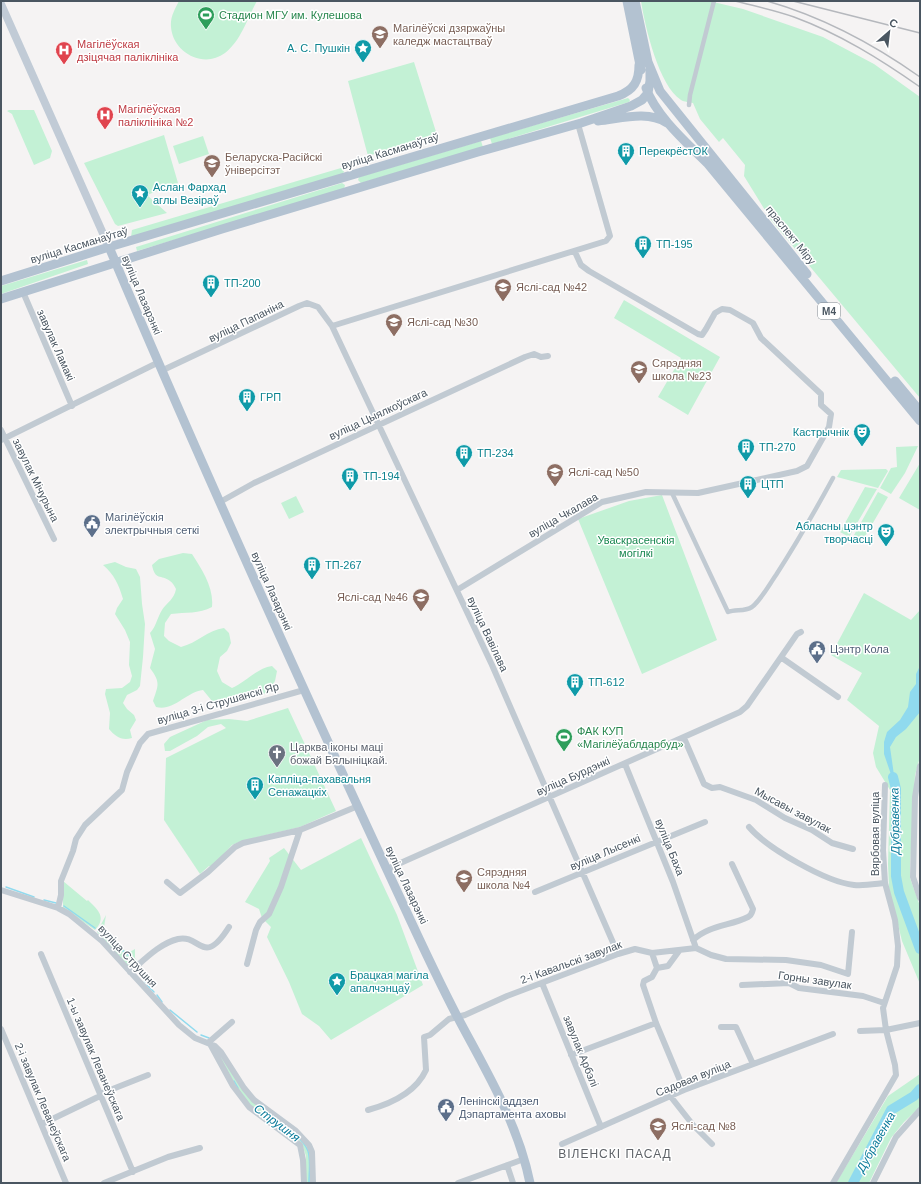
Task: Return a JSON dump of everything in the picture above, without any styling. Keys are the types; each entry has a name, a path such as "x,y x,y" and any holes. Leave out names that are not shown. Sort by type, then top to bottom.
{"main road":[{"name":"М4","path":"627,1 634,12"},
{"name":"М4","path":"635,1 634,12 646,65"},
{"name":"вуліца Лазарэнкі","path":"1,4 109,247 159,367 304,690 434,971 457,1017 497,1089 524,1159 530,1183"},
{"name":"праспект Міру","path":"646,65 648,93 671,126 707,163 920,421"},
{"name":"праспект Міру","path":"646,65 660,91 680,118 920,411"},
{"path":"625,94 636,83 646,65"},
{"name":"вуліца Касманаўтаў","path":"1,281 109,247 625,94 633,92 648,93"},
{"path":"1,299 115,262 471,154 579,124 631,106 642,100 648,93 680,118"},
{"path":"625,94 636,96 636,101 631,106"},
{"path":"579,124 644,116 659,119 671,126"}],"street":[{"path":"689,105 690,95 714,1"},
{"path":"332,326 575,252 606,241 610,236 579,124"},
{"name":"вуліца Чкалава","path":"457,590 602,502 646,492 698,493 777,477 797,471 807,466 829,426 831,414 821,405 820,394 761,338 754,323 730,310 722,309 715,313 702,335 698,334 589,271 581,265 575,252"},
{"name":"завулак Ламакі","path":"23,292 72,406"},
{"name":"вуліца Папаніна","path":"3,439 159,367 307,303 318,307 332,326"},
{"name":"вуліца Вавілава","path":"332,326 457,590 551,797 618,954"},
{"name":"вуліца Цыялкоўскага","path":"220,502 254,483 525,357 534,354 541,357 548,356"},
{"name":"завулак Мічурына","path":"1,430 3,439 54,539"},
{"path":"672,493 728,612 733,610 746,610 757,601 792,550 834,478"},
{"name":"вуліца Бурдэнкі","path":"387,869 740,712 782,658 797,634 801,632"},
{"path":"782,658 838,697"},
{"name":"вуліца 3-і Струшанскі Яр","path":"58,908 61,895 61,881 74,851 76,839 85,825 122,790 127,772 140,743 148,734 304,690"},
{"name":"Мысавы завулак","path":"684,738 704,784 712,788 720,787 756,800 785,818 812,830 832,843 853,849"},
{"name":"вуліца Баха","path":"625,764 657,841 693,940"},
{"path":"920,766 915,797 913,878 920,898"},
{"name":"Вярбовая вуліца","path":"833,1183 890,1088 896,1075 886,1030 883,1008 897,966 898,946 895,920 885,883 885,785"},
{"path":"167,882 180,894 208,872 235,847 243,843 300,830 358,806"},
{"name":"вуліца Лысенкі","path":"536,892 705,822"},
{"name":"Вярбовая вуліца","path":"749,827 757,836 789,858 832,879 854,885 885,883"},
{"path":"247,964 256,930 260,922 269,914 279,892 300,830"},
{"path":"732,864 754,909 747,917 708,930 693,940 696,948 711,955 726,959 786,960 821,965 848,974 852,932"},
{"name":"вуліца Струшня","path":"1,890 58,908 69,914 93,934 184,1029 195,1038 209,1042 221,1052 236,1077 254,1100 296,1131 309,1145 312,1152 313,1183"},
{"path":"130,972 165,945 178,939 184,939 207,948 221,941 229,927"},
{"name":"2-і Кавальскі завулак","path":"368,1110 386,1105 414,1086 426,1070 424,1037 430,1035 449,1019 618,954 635,949 652,954 696,948"},
{"path":"657,968 668,966 679,951"},
{"name":"1-ы завулак Леванеўскага","path":"41,954 133,1172"},
{"path":"652,954 657,968 652,977 644,981 643,985 656,1023 684,1090"},
{"name":"завулак Арбэлі","path":"542,983 601,1127"},
{"name":"Горны завулак","path":"742,985 789,984 799,988 863,996 884,1003"},
{"path":"232,1022 209,1042 233,1086 249,1107 300,1145 304,1160 304,1183"},
{"path":"571,1055 656,1023"},
{"path":"860,1031 886,1030 920,1023"},
{"path":"721,1027 736,1027 753,1064"},
{"name":"2-і завулак Леванеўскага","path":"1,1029 66,1183"},
{"name":"Садовая вуліца","path":"562,1144 684,1090 833,1034"},
{"path":"42,1124 100,1095 148,1075"},
{"path":"671,1097 693,1125 712,1144"},
{"path":"873,1183 896,1137 920,1110"},
{"path":"104,1183 168,1157 200,1148"},
{"path":"458,1183 524,1159"},
{"path":"507,1165 512,1183"}],"green space":[{"name":"Стадион МГУ им. Кулешова","path":"179,1 257,1 244,28 231,48 217,58 199,59 183,51 173,36 171,20"},
{"path":"641,1 709,1 743,9 823,37 874,64 920,97 920,398 771,220 744,176 745,165 723,138 719,142 700,119 693,103 682,101 673,93 666,82 654,55"},
{"path":"414,62 437,135 368,156 348,81"},
{"path":"628,98 630,100 629,102 492,144 490,138"},
{"path":"34,110 52,151 50,158 34,165 12,114 7,111"},
{"path":"164,135 178,183 147,195 167,213 118,226 115,224 84,163"},
{"path":"203,136 209,154 179,164 173,146"},
{"path":"481,141 483,147 361,183 358,180 359,177"},
{"path":"341,168 344,171 343,174 131,237 132,230"},
{"path":"342,183 345,185 344,189 137,251 136,247"},
{"path":"87,260 88,264 1,294 1,286"},
{"path":"624,300 720,357 688,415 658,397 681,358 614,318"},
{"path":"918,446 905,473 891,494 880,488 891,468 897,467 896,447"},
{"path":"920,463 920,510 899,498"},
{"path":"886,469 888,471 878,488 837,477 841,470"},
{"path":"865,487 877,489 849,537 840,532"},
{"path":"878,492 888,497 863,540 854,535"},
{"name":"Уваскрасенскія могілкі","path":"662,495 717,640 642,674 578,519 629,501"},
{"path":"296,496 304,512 289,519 281,503"},
{"path":"183,553 192,554 203,573 211,593 212,607 197,612 171,614 165,623 164,636 169,641 181,647 192,643 213,631 224,628 229,633 231,643 227,651 220,657 217,671 222,682 232,688 261,669 272,666 277,671 275,681 267,693 246,697 222,705 212,701 203,690 191,694 168,707 156,707 153,701 158,684 156,677 150,668 155,649 150,633 154,628 162,610 174,596 176,589 170,581 155,573 152,565 159,559"},
{"path":"115,562 126,567 136,569 140,577 145,624 140,686 137,690 127,695 123,703 134,715 136,720 130,730 132,738 128,739 119,737 109,729 110,713 105,694 106,689 122,688 130,682 132,676 129,665 130,642 125,630 115,614 123,599 116,580 103,565"},
{"path":"864,593 911,620 920,610 920,757 915,775 910,878 920,906 920,984 902,941 889,888 888,864 890,790 876,767 873,753 879,726 847,700 862,673 831,655"},
{"path":"288,708 336,811 300,827 242,841 232,845 212,867 209,866 200,874 164,820 166,758 226,728 221,724 208,727 197,736 170,751 165,751 164,744 170,737 207,720 229,719 247,721"},
{"path":"361,838 397,915 423,985 331,1040 319,1026 302,1014 289,982 267,937 271,927 262,918 259,909 245,902 270,861 269,858 284,848 301,870"},
{"path":"63,881 87,901 88,900 98,910 101,917 99,925 95,930 63,908"},
{"path":"106,915 103,933 128,953 135,949 135,958 139,963 131,969 97,932"},
{"path":"215,1049 257,1104 301,1138 309,1150 311,1183 306,1183 306,1156 302,1144 254,1110 241,1094"},
{"path":"920,1074 920,1107 904,1122 891,1138 869,1183 836,1183 888,1096"}],"water":[{"path":"920,666 920,712 906,729 896,737 890,747 896,789 884,754 884,742 887,732 900,720 908,707 910,692 916,684 916,674"}],"waterway":[{"name":"Дубравенка","path":"893,777 896,789 896,876 899,892 920,949"},
{"name":"Струшня","path":"6,887 34,897"},
{"name":"Струшня","path":"44,900 56,903"},
{"name":"Струшня","path":"64,906 95,928"},
{"name":"Струшня","path":"98,931 137,962"},
{"name":"Струшня","path":"139,967 145,982"},
{"name":"Струшня","path":"147,985 154,992"},
{"name":"Струшня","path":"157,995 162,1002"},
{"name":"Струшня","path":"170,1010 197,1032"},
{"name":"Струшня","path":"201,1035 209,1038"},
{"name":"Струшня","path":"234,1081 238,1088"},
{"name":"Дубравенка","path":"853,1183 891,1110 914,1096 920,1089"},
{"name":"Струшня","path":"264,1115 289,1130 305,1145 308,1151 310,1167 309,1183"}],"railway":[{"path":"735,1 772,10 827,31 875,57 920,87"},
{"path":"767,1 788,7 846,32 884,53 920,77"},
{"path":"793,1 920,33"}],"place":[{"name":"Стадион МГУ им. Кулешова","path":"206,30"},
{"name":"Магілёўскі дзяржаўны каледж мастацтваў","path":"380,49"},
{"name":"А. С. Пушкін","path":"363,63"},
{"name":"Магілёўская дзіцячая паліклініка","path":"64,65"},
{"name":"Магілёўская паліклініка №2","path":"105,130"},
{"name":"ПерекрёстОК","path":"626,166"},
{"name":"Беларуска-Расійскі ўніверсітэт","path":"212,178"},
{"name":"Аслан Фархад аглы Везіраў","path":"140,208"},
{"name":"ТП-195","path":"643,259"},
{"name":"ТП-200","path":"211,298"},
{"name":"Яслі-сад №42","path":"503,302"},
{"name":"Яслі-сад №30","path":"394,337"},
{"name":"Сярэдняя школа №23","path":"639,384"},
{"name":"ГРП","path":"247,412"},
{"name":"Кастрычнік","path":"862,447"},
{"name":"ТП-270","path":"746,462"},
{"name":"ТП-234","path":"464,468"},
{"name":"Яслі-сад №50","path":"555,487"},
{"name":"ТП-194","path":"350,491"},
{"name":"ЦТП","path":"748,499"},
{"name":"Магілёўскія электрычныя сеткі","path":"92,538"},
{"name":"Абласны цэнтр творчасці","path":"886,547"},
{"name":"ТП-267","path":"312,580"},
{"name":"Яслі-сад №46","path":"421,612"},
{"name":"Цэнтр Кола","path":"817,664"},
{"name":"ТП-612","path":"575,697"},
{"name":"ФАК КУП «Магілёўаблдарбуд»","path":"564,752"},
{"name":"Царква іконы маці божай Бялыніцкай.","path":"277,768"},
{"name":"Капліца-пахавальня Сенажацкіх","path":"255,800"},
{"name":"Сярэдняя школа №4","path":"464,893"},
{"name":"Брацкая магіла апалчэнцаў","path":"337,996"},
{"name":"Ленінскі аддзел Дэпартамента аховы","path":"446,1122"},
{"name":"Яслі-сад №8","path":"658,1141"}],"district":[{"name":"ВІЛЕНСКІ ПАСАД","path":"615,1154"}]}
